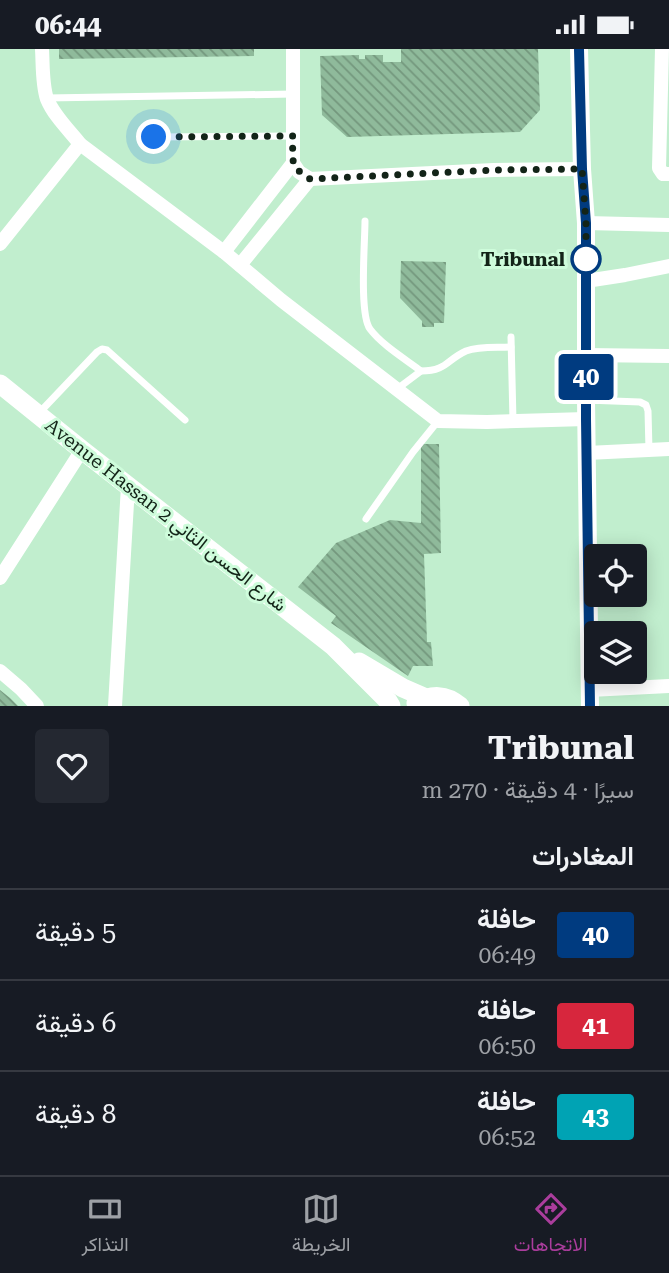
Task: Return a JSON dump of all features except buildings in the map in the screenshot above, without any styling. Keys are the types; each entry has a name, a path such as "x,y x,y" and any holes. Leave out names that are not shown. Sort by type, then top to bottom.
{"main road":[{"name":"Avenue Hassan 2 شارع الحسن الثاني","path":"0,384 333,646"},
{"path":"333,646 403,688 420,702 432,696 446,697 460,706"},
{"path":"333,646 391,706"}],"street":[{"path":"42,49 47,98 54,113 80,144 224,252 281,300 438,421 586,419"},
{"path":"293,49 293,163 299,172 310,179 494,170 582,169"},
{"path":"579,49 586,223 585,355 590,698 669,686"},
{"path":"662,49 659,168 663,174 669,174"},
{"path":"0,244 80,144"},
{"path":"224,252 293,163"},
{"path":"240,265 310,179"},
{"path":"586,223 669,225"},
{"path":"586,281 669,266"},
{"path":"585,355 669,356"},
{"path":"587,453 669,449"},
{"path":"0,578 82,450"},
{"path":"115,706 128,486"},
{"path":"0,671 37,706"}],"lane":[{"path":"47,98 293,94"},
{"path":"154,137 293,136"},
{"path":"365,221 366,322 372,331 421,371"},
{"path":"511,337 513,421"},
{"path":"397,389 421,371 439,370 475,348 511,347"},
{"path":"38,414 102,349 107,350 185,420"},
{"path":"586,400 640,402 646,405 649,450"},
{"path":"366,519 438,421"}],"bus line":[{"name":"40","path":"579,49 586,223 590,706"}],"place":[{"name":"Tribunal","path":"586,259"}],"route":[{"path":"154,137 293,136 293,163 299,172 310,179 494,170 582,169 586,259"}]}
